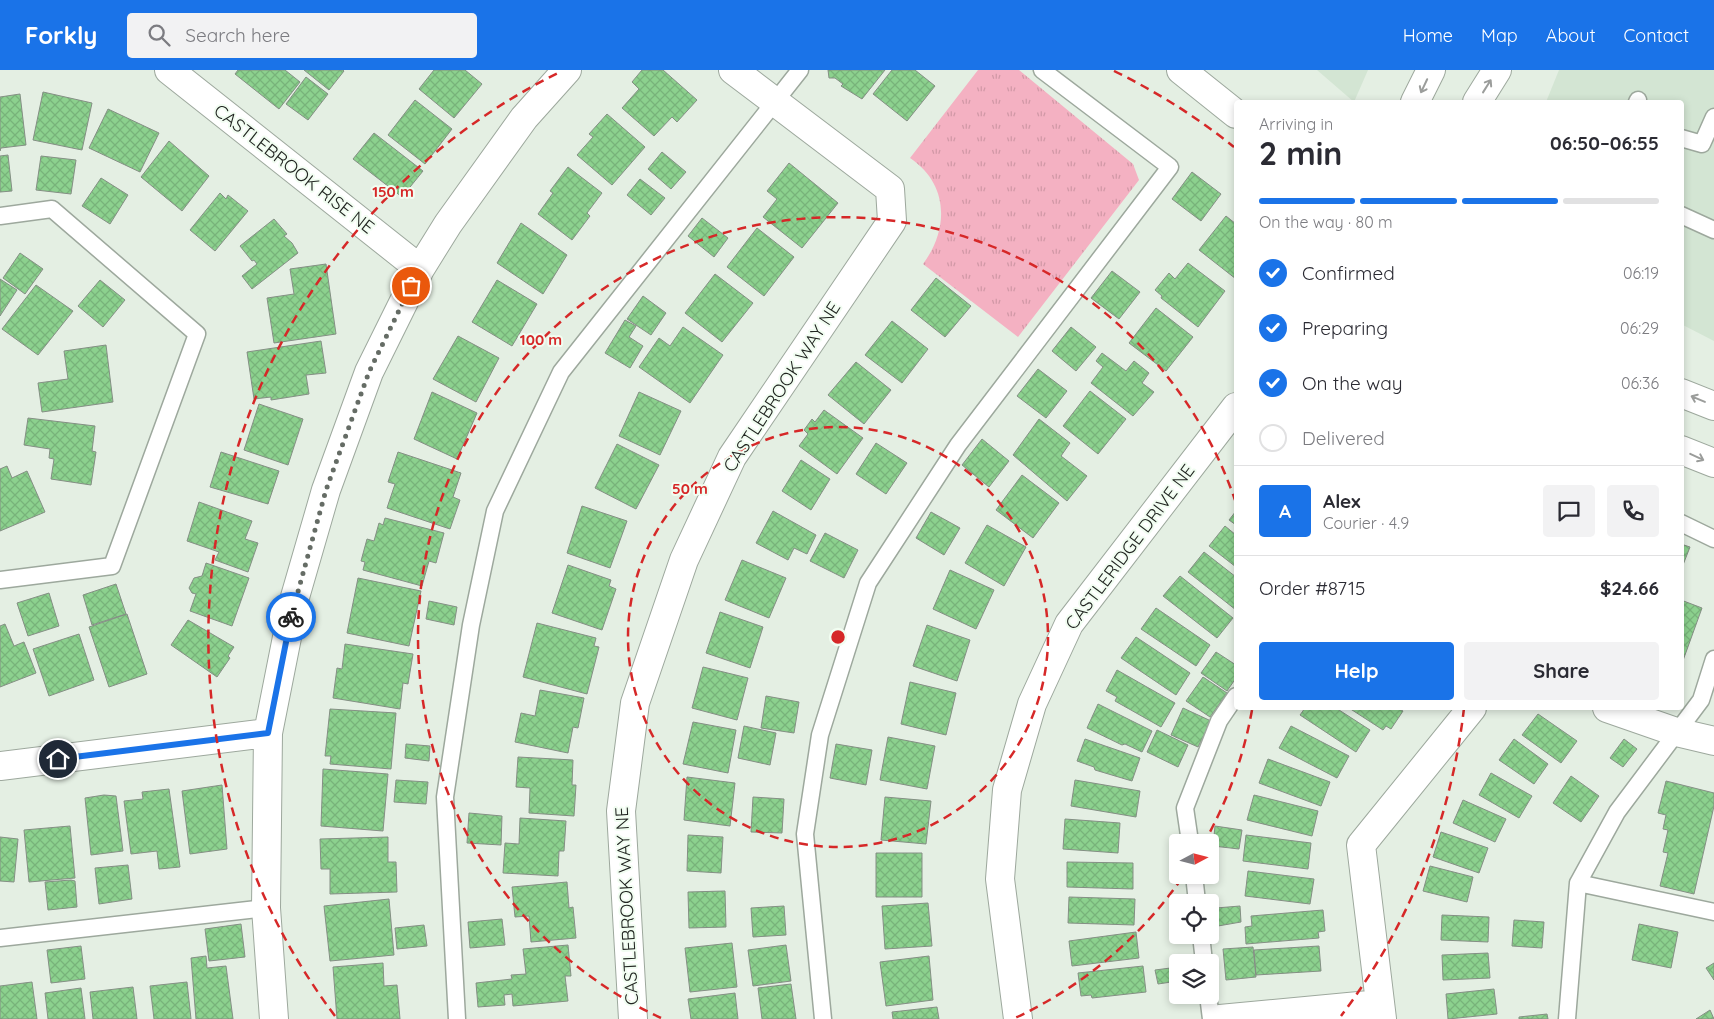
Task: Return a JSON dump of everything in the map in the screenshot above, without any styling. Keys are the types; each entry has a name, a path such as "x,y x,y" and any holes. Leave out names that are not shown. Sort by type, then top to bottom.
{"street":[{"name":"CASTLEBROOK RISE NE","path":"169,70 420,269"},
{"path":"274,1019 266,908 268,733 295,598 326,490 369,372 420,269 448,224 524,118 567,70"},
{"name":"CASTLEBROOK WAY NE","path":"633,1019 621,811 635,703 684,560 732,457 892,221 890,189 773,102 734,70"},
{"path":"1181,70 1234,112"},
{"path":"1416,100 1431,70"},
{"path":"1478,100 1497,70"},
{"path":"1684,394 1714,406"},
{"name":"CASTLERIDGE DRIVE NE","path":"1018,1019 1000,879 1007,790 1032,704 1068,624 1234,410"},
{"path":"1684,451 1714,464"},
{"path":"1220,1019 1381,1012 1361,845 1470,710"},
{"path":"1612,710 1676,732 1714,741"},
{"path":"0,766 268,733"}],"lane":[{"path":"456,1019 445,797 471,625 496,511 561,372 800,70"},
{"path":"823,1019 805,834 820,735 868,582 958,445 1170,167 1042,70"},
{"path":"1684,139 1702,144 1714,117"},
{"path":"0,216 52,209 198,334 112,566 0,580"},
{"path":"1684,216 1714,230"},
{"path":"1684,524 1714,539"},
{"path":"1567,1019 1578,883 1617,812 1701,700 1714,658"},
{"path":"1189,834 1185,808 1219,721 1234,699"},
{"path":"1578,883 1714,912"},
{"path":"0,938 266,908"},
{"path":"1209,1004 1211,1019"}],"shaded area":[{"path":"1317,70 1368,70 1355,100 1352,100"},
{"path":"1559,70 1714,70 1714,341 1684,326 1684,100 1547,100"}],"green space":[{"path":"978,70 1019,70 1133,164 1139,180 1018,337 923,264 932,250 937,236 941,222 941,208 938,194 932,181 923,169 910,158"}],"building":[{"path":"238,70 285,70 300,82 279,109 235,74"},
{"path":"304,70 343,70 344,71 329,90"},
{"path":"434,70 465,70 482,84 454,118 419,89"},
{"path":"642,70 663,70 697,100 677,122 672,117 654,136 622,108 639,89 632,82"},
{"path":"828,70 885,70 862,99 841,86 843,84 835,78 829,78"},
{"path":"892,70 915,70 935,86 907,121 873,94"},
{"path":"306,77 328,94 308,120 286,104"},
{"path":"43,92 92,103 82,150 33,140"},
{"path":"20,94 26,145 1,148 0,151 0,97"},
{"path":"415,100 452,129 425,164 388,135"},
{"path":"108,109 159,133 140,172 89,148"},
{"path":"607,114 645,147 612,185 577,155 593,137 589,134"},
{"path":"374,133 423,171 402,197 353,159"},
{"path":"169,141 209,176 182,211 141,177"},
{"path":"662,152 686,172 671,189 648,169"},
{"path":"8,155 12,191 0,192 0,156"},
{"path":"41,156 76,160 71,194 36,190"},
{"path":"789,163 838,203 802,248 763,217 777,199 767,191"},
{"path":"568,167 602,193 587,213 590,216 572,240 538,214 553,193 550,191"},
{"path":"1192,172 1221,194 1201,221 1172,199"},
{"path":"101,178 128,195 110,224 82,206"},
{"path":"640,179 665,198 651,215 627,195"},
{"path":"220,193 226,199 228,195 248,211 215,251 190,230"},
{"path":"1226,216 1234,222 1234,277 1199,250"},
{"path":"702,218 728,238 714,257 688,236"},
{"path":"274,219 287,234 284,236 292,243 298,253 252,289 242,276 257,264 254,260 252,261 240,246"},
{"path":"521,223 567,255 543,294 497,263"},
{"path":"757,228 794,257 764,296 727,267"},
{"path":"20,253 43,269 25,294 3,278"},
{"path":"1188,263 1225,291 1198,327 1161,298 1162,296 1155,290 1169,273 1175,279"},
{"path":"326,264 336,334 274,343 267,298 294,294 290,269"},
{"path":"1112,271 1140,292 1119,319 1091,298"},
{"path":"715,274 753,303 722,342 685,313"},
{"path":"936,278 971,306 945,337 911,310"},
{"path":"0,279 17,290 0,316"},
{"path":"100,280 125,300 103,327 78,306"},
{"path":"497,280 537,304 512,346 472,322"},
{"path":"36,285 73,311 38,355 2,329"},
{"path":"643,296 666,313 651,335 627,319"},
{"path":"1156,308 1193,337 1166,371 1129,343"},
{"path":"625,320 636,326 629,337 643,346 630,368 605,353"},
{"path":"892,321 928,349 902,383 865,355"},
{"path":"683,327 723,355 690,403 639,367 659,338 670,346"},
{"path":"1071,327 1096,347 1076,371 1052,351"},
{"path":"458,336 499,358 476,402 433,379"},
{"path":"321,341 326,373 306,375 309,394 271,400 271,397 254,399 247,352"},
{"path":"106,345 113,402 42,412 38,383 68,379 64,351"},
{"path":"1102,353 1126,371 1134,361 1149,373 1142,383 1154,392 1133,416 1091,383 1103,367 1096,361"},
{"path":"856,362 891,390 864,424 828,395"},
{"path":"1038,369 1067,391 1046,418 1017,396"},
{"path":"1090,391 1126,419 1098,454 1063,426"},
{"path":"432,392 477,413 457,459 414,439"},
{"path":"639,392 681,411 660,455 619,436"},
{"path":"259,404 303,419 288,465 244,450"},
{"path":"824,410 863,438 837,474 799,446 808,434 804,430 812,419 815,422"},
{"path":"28,418 95,426 92,451 96,452 91,485 51,479 54,459 49,458 50,449 24,445"},
{"path":"1039,419 1070,443 1061,456 1087,476 1067,501 1013,455"},
{"path":"982,439 1009,461 989,487 962,465"},
{"path":"876,443 907,463 886,494 856,474"},
{"path":"617,444 659,465 636,509 595,488"},
{"path":"221,452 279,471 268,504 210,487"},
{"path":"398,452 461,473 453,497 460,500 450,529 387,508 395,484 388,482"},
{"path":"801,460 830,479 811,510 782,491"},
{"path":"7,466 12,478 27,471 45,512 0,531 0,469"},
{"path":"1022,475 1059,503 1033,538 996,510"},
{"path":"199,502 252,521 245,539 258,543 248,572 215,560 219,552 187,541"},
{"path":"582,506 627,521 610,568 567,553"},
{"path":"773,511 816,535 807,554 794,548 788,560 756,543"},
{"path":"931,512 960,528 944,555 916,538"},
{"path":"1234,514 1234,524 1229,520"},
{"path":"385,518 444,533 436,563 429,561 422,586 363,570 365,562 361,561 367,539 374,541 379,523 383,525"},
{"path":"987,525 1026,547 1004,586 965,563"},
{"path":"1225,526 1234,533 1234,565 1209,546"},
{"path":"825,533 858,550 844,578 810,561"},
{"path":"1684,545 1690,547 1684,562"},
{"path":"1204,552 1234,575 1234,608 1188,572"},
{"path":"742,560 786,578 769,618 725,600"},
{"path":"206,563 249,578 232,626 190,611 196,594 192,593 189,588 194,578 202,576"},
{"path":"568,565 611,580 609,586 616,589 602,630 552,613"},
{"path":"950,570 994,590 976,629 933,609"},
{"path":"1180,576 1233,618 1217,638 1163,596"},
{"path":"358,578 421,591 409,646 347,633"},
{"path":"116,584 126,614 92,625 83,595"},
{"path":"49,593 59,626 28,636 17,603"},
{"path":"429,601 457,607 454,625 426,619"},
{"path":"1684,601 1702,608 1684,658"},
{"path":"1156,608 1210,645 1196,666 1141,629"},
{"path":"720,612 763,627 750,668 706,653"},
{"path":"127,614 147,674 109,687 89,627"},
{"path":"188,620 234,647 228,656 230,658 217,677 171,645"},
{"path":"537,623 596,638 594,646 599,647 587,694 523,677"},
{"path":"5,624 14,646 24,642 36,673 0,687 0,626"},
{"path":"927,625 970,640 957,681 913,666"},
{"path":"79,634 94,680 49,696 33,649"},
{"path":"1136,637 1190,673 1176,695 1121,658"},
{"path":"345,644 413,654 408,684 403,683 400,709 333,698 337,668 342,669"},
{"path":"1216,652 1234,664 1234,681 1227,691 1201,673"},
{"path":"703,667 748,678 737,720 692,708"},
{"path":"1117,670 1175,703 1161,727 1115,701 1117,697 1106,691"},
{"path":"1203,677 1227,693 1210,717 1186,701"},
{"path":"910,682 956,693 946,735 901,724"},
{"path":"540,690 584,698 578,728 573,727 568,753 515,742 521,713 535,716"},
{"path":"766,696 799,702 794,733 761,728"},
{"path":"1098,704 1152,731 1142,752 1125,744 1122,745 1087,728"},
{"path":"1183,708 1211,721 1198,747 1171,735"},
{"path":"330,709 396,713 391,769 330,764 331,756 325,756"},
{"path":"1304,710 1339,710 1370,730 1356,752 1300,715"},
{"path":"1352,710 1403,711 1391,729 1386,726 1383,730"},
{"path":"1538,714 1577,741 1561,763 1522,735"},
{"path":"693,722 736,730 728,773 683,764"},
{"path":"744,726 776,733 770,765 738,758"},
{"path":"1291,726 1349,756 1337,778 1279,748"},
{"path":"1157,730 1188,745 1178,767 1147,752"},
{"path":"888,737 935,746 927,789 880,780"},
{"path":"1085,739 1140,758 1132,781 1095,770 1094,767 1077,761"},
{"path":"1514,739 1548,764 1534,784 1499,760"},
{"path":"1624,739 1637,749 1623,767 1610,758"},
{"path":"406,744 430,746 429,761 405,758"},
{"path":"836,744 872,750 866,785 830,778"},
{"path":"518,757 573,760 572,785 576,785 574,816 529,813 530,788 516,787"},
{"path":"1268,759 1330,782 1321,806 1259,783"},
{"path":"323,769 388,774 383,831 321,826"},
{"path":"1491,773 1532,796 1519,818 1479,795"},
{"path":"1571,776 1599,796 1581,822 1553,803"},
{"path":"687,777 735,783 730,826 684,820"},
{"path":"396,780 428,782 426,804 394,802"},
{"path":"1075,780 1140,791 1136,817 1071,806"},
{"path":"1666,781 1714,793 1714,806 1694,894 1660,886 1668,853 1663,852 1668,830 1663,829 1666,815 1658,813"},
{"path":"222,785 227,849 190,854 182,791"},
{"path":"169,789 180,867 159,869 157,851 131,854 124,801 143,799 142,792"},
{"path":"104,795 116,796 123,851 91,855 85,798"},
{"path":"1254,795 1318,811 1312,836 1247,820"},
{"path":"753,797 784,799 782,833 751,832"},
{"path":"885,797 931,801 926,844 881,840"},
{"path":"1463,800 1506,819 1495,842 1453,823"},
{"path":"469,813 502,816 501,845 467,843"},
{"path":"520,818 566,821 564,851 559,851 558,876 503,873 505,843 519,844"},
{"path":"1065,819 1120,823 1118,853 1063,849"},
{"path":"70,826 75,878 29,882 24,830"},
{"path":"1215,826 1242,830 1239,849 1219,847 1219,834 1214,834"},
{"path":"1441,832 1488,848 1479,873 1433,857"},
{"path":"688,835 723,837 721,873 687,871"},
{"path":"1246,835 1311,843 1308,869 1243,861"},
{"path":"0,837 18,839 14,882 0,881"},
{"path":"388,837 388,862 396,862 397,892 330,894 330,869 321,869 320,839"},
{"path":"876,853 922,853 922,897 876,897"},
{"path":"1067,862 1133,863 1133,889 1067,887"},
{"path":"128,865 132,899 99,904 95,868"},
{"path":"1430,866 1473,877 1467,902 1423,891"},
{"path":"1248,871 1314,879 1310,904 1245,896"},
{"path":"75,881 77,907 48,910 45,882"},
{"path":"567,882 569,908 573,907 576,938 531,942 529,916 515,917 512,887"},
{"path":"725,891 726,927 689,928 688,892"},
{"path":"1069,897 1135,899 1134,925 1068,923"},
{"path":"389,899 394,955 330,961 324,906"},
{"path":"928,903 932,946 885,949 882,906"},
{"path":"784,906 786,935 753,937 751,908"},
{"path":"1240,906 1241,922 1219,926 1219,908"},
{"path":"1323,910 1325,931 1318,932 1319,938 1246,944 1245,927 1252,926 1251,916"},
{"path":"1442,915 1489,917 1488,942 1441,940"},
{"path":"502,919 505,945 470,948 468,922"},
{"path":"1514,920 1544,922 1542,948 1512,946"},
{"path":"241,924 245,957 209,961 205,929"},
{"path":"1639,924 1678,932 1671,968 1632,960"},
{"path":"424,925 427,946 397,949 395,928"},
{"path":"1136,932 1139,958 1072,966 1069,941"},
{"path":"732,943 737,987 690,992 685,948"},
{"path":"568,945 571,976 565,976 568,1001 513,1006 512,994 504,995 505,1005 478,1007 476,983 512,979 511,975 526,974 523,949"},
{"path":"786,945 791,981 753,986 748,950"},
{"path":"81,946 85,979 51,983 47,950"},
{"path":"1319,946 1321,971 1256,975 1254,950"},
{"path":"1253,947 1256,977 1226,980 1223,949"},
{"path":"1488,953 1490,978 1443,980 1442,955"},
{"path":"206,956 207,968 226,966 233,1019 196,1019 191,958"},
{"path":"929,956 933,1000 886,1006 880,962"},
{"path":"383,963 384,986 397,985 400,1019 337,1019 333,967"},
{"path":"1714,963 1714,980 1706,968"},
{"path":"1143,966 1146,992 1092,998 1091,995 1081,996 1078,973"},
{"path":"1169,968 1169,982 1158,984 1155,970"},
{"path":"32,982 37,1019 0,1019 0,986"},
{"path":"187,982 191,1019 154,1019 150,986"},
{"path":"791,984 796,1019 762,1019 758,988"},
{"path":"133,987 137,1019 93,1019 90,992"},
{"path":"81,988 85,1019 48,1019 45,993"},
{"path":"1494,989 1497,1014 1448,1019 1446,994"},
{"path":"735,993 738,1019 691,1019 688,999"},
{"path":"937,1007 939,1019 893,1019 892,1012"},
{"path":"1710,1010 1714,1019 1696,1019"},
{"path":"1547,1014 1548,1019 1519,1019 1519,1017"}],"way so far":[{"path":"291,617 326,490 369,372 411,286"}],"route":[{"path":"58,759 268,733 291,617"}]}
